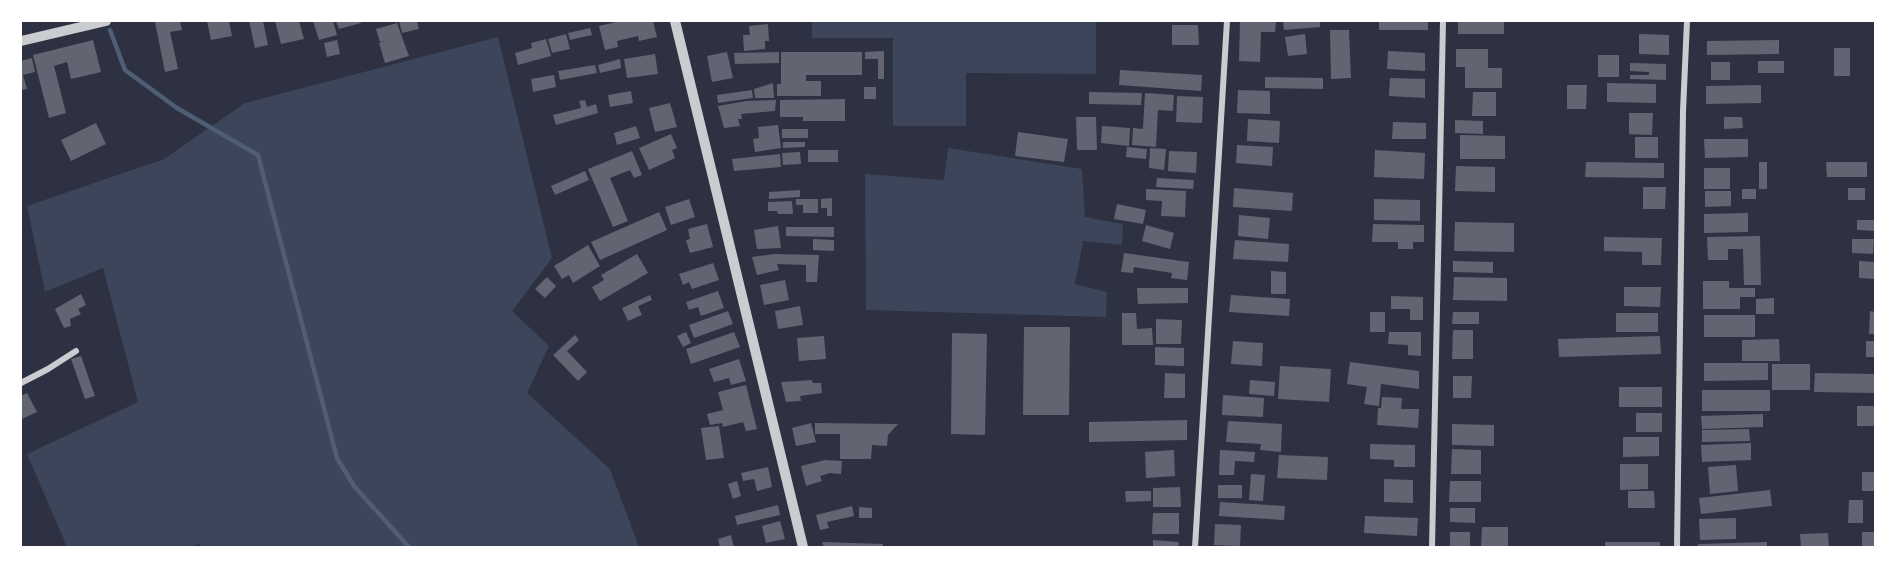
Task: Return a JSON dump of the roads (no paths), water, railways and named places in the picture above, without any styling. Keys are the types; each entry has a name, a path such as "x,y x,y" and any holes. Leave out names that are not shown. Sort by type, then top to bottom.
{"street":[{"path":"21,41 106,21"},
{"path":"675,21 803,547"},
{"path":"1195,547 1227,21"},
{"path":"1432,547 1443,21"},
{"path":"1677,547 1683,133 1688,21"},
{"path":"21,383 76,351"}],"waterway":[{"path":"110,30 125,70 177,108 258,155 337,458 354,486 409,547"}]}
